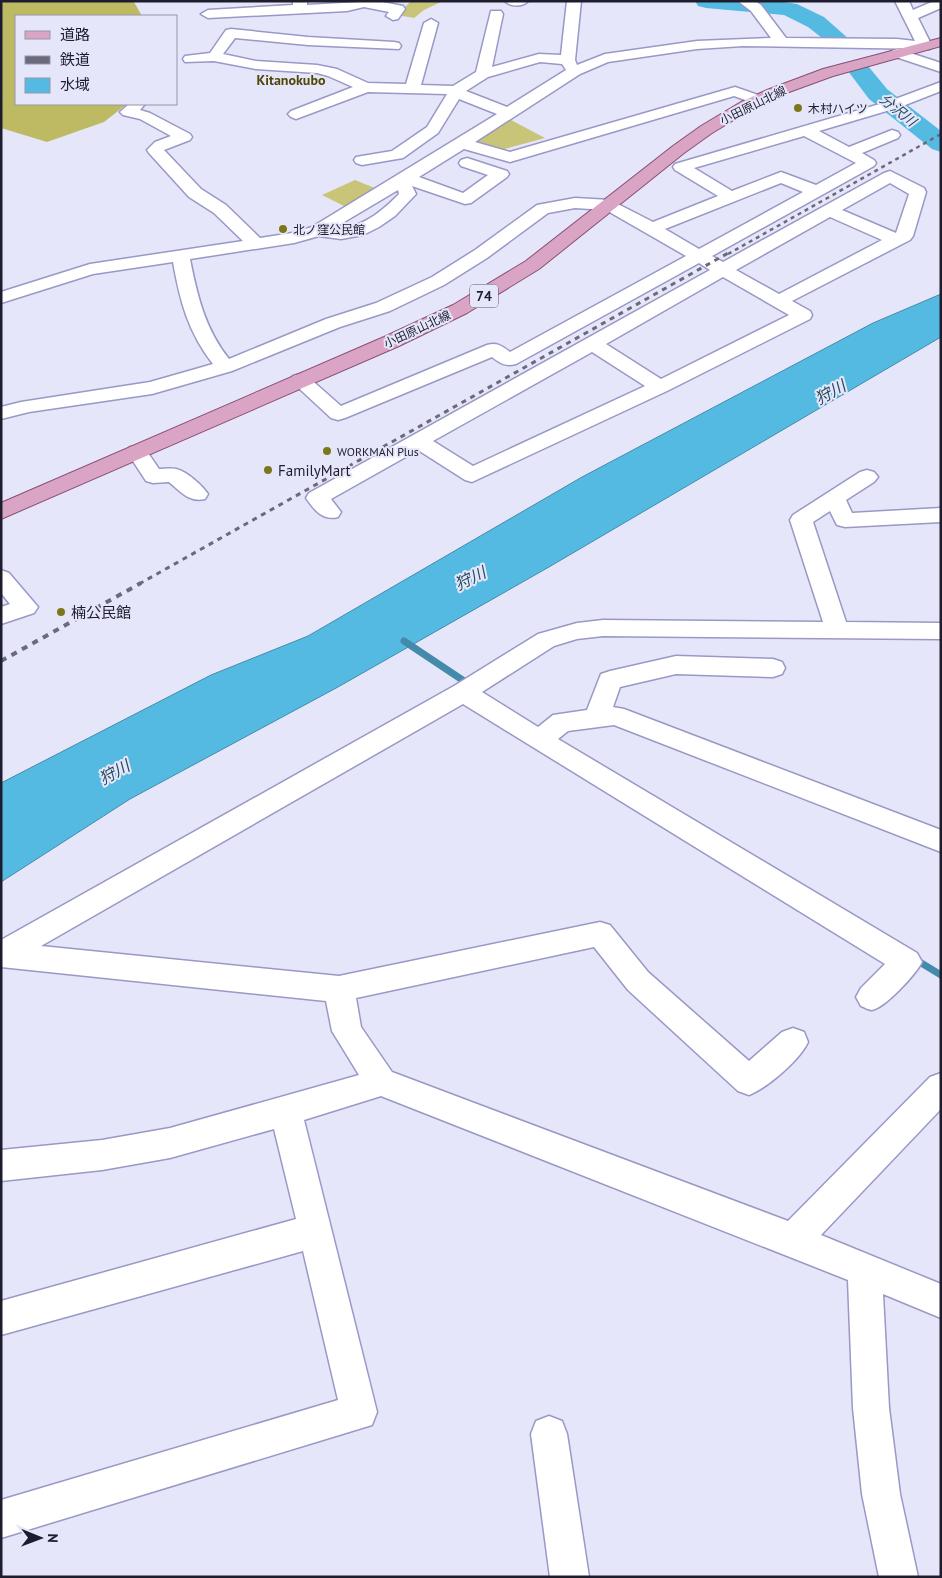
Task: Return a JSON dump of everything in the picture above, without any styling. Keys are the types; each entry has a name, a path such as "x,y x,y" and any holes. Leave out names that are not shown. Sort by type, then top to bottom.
{"main road":[{"name":"小田原山北線","path":"1,512 401,337 481,298 530,267 610,205 659,163 721,120 760,100 793,85 933,44"}],"street":[{"path":"512,1 521,1"},
{"path":"572,65 574,1"},
{"path":"902,1 933,44"},
{"path":"208,14 300,5 347,7 364,3 398,9 394,16"},
{"path":"912,16 941,3"},
{"path":"749,4 781,41"},
{"path":"482,74 496,14"},
{"path":"412,89 431,23"},
{"path":"380,88 394,46 403,32"},
{"path":"214,57 231,33 308,41 394,46"},
{"path":"362,160 397,155 433,130 456,91 482,74 539,58 572,65 604,58 697,45 781,41 933,44"},
{"path":"898,53 941,68"},
{"path":"190,59 214,57 256,65 317,69 380,88 456,91 508,113"},
{"path":"404,179 508,113 572,65"},
{"path":"730,197 680,167 895,104 941,86"},
{"path":"380,88 391,104"},
{"path":"296,114 380,88"},
{"path":"461,143 510,157 735,91 760,100"},
{"path":"334,104 362,104"},
{"path":"137,105 128,112 145,116 184,137 161,145 155,150 195,193 220,209 255,243"},
{"path":"300,380 338,414 494,349 509,360 868,163 806,131"},
{"path":"849,153 892,135"},
{"path":"404,179 465,199 501,174 442,156"},
{"path":"330,512 317,498 420,442 890,176 918,192 904,236 778,301"},
{"path":"651,229 781,177 816,191"},
{"path":"1,298 90,269 294,238 318,231 350,233 381,218 403,201 408,194 404,179"},
{"path":"1,413 28,406 152,388 225,366 333,323 383,307 438,281 481,254 543,209 576,203 610,205 803,316 660,387 472,475 420,442"},
{"path":"829,210 896,240"},
{"path":"180,255 190,303 207,344 225,366"},
{"path":"593,344 660,387"},
{"path":"137,452 153,476 174,475 197,494"},
{"path":"836,630 800,520 835,500 867,477"},
{"path":"835,500 845,520 941,516"},
{"path":"1,578 26,607 1,616"},
{"path":"1,955 463,692 546,640 577,631 603,628 941,631"},
{"path":"596,718 610,680 676,665 773,668"},
{"path":"463,692 539,740 907,962 871,997"},
{"path":"539,740 562,722 616,716 941,841"},
{"path":"1,955 339,989 600,934 638,980 749,1081 793,1042"},
{"path":"339,989 347,1031 381,1082 793,1240 941,1302"},
{"path":"1,1166 102,1155 170,1143 381,1082"},
{"path":"793,1240 941,1087"},
{"path":"1,1519 359,1412 286,1111"},
{"path":"1,1318 314,1231"},
{"path":"865,1270 871,1408 881,1494 899,1577"},
{"path":"549,1434 570,1577"}],"shaded area":[{"path":"1,1 134,2 141,15 15,15 15,105 126,105 104,122 47,142 1,128"},
{"path":"443,1 424,10 414,18 397,15 410,2"},
{"path":"511,120 545,138 501,150 474,142"},
{"path":"355,180 377,189 346,207 322,195"}],"water":[{"name":"狩川","path":"941,294 941,337 549,567 338,687 130,799 1,882 1,783 211,675 308,636 582,477 873,323"}],"waterway":[{"name":"分沢川","path":"706,1 789,9 816,22 839,40"},
{"name":"分沢川","path":"860,71 878,94 941,144"},
{"path":"404,641 470,685"},
{"path":"913,958 941,975"}],"railway":[{"path":"728,254 941,134"},
{"path":"139,584 730,252"},
{"path":"1,661 141,583"}],"place":[{"name":"木村ハイツ","path":"798,108"},
{"name":"北ノ窪公民館","path":"283,229"},
{"name":"WORKMAN Plus","path":"327,451"},
{"name":"FamilyMart","path":"268,470"},
{"name":"楠公民館","path":"61,612"}],"district":[{"name":"Kitanokubo","path":"291,80"}]}
